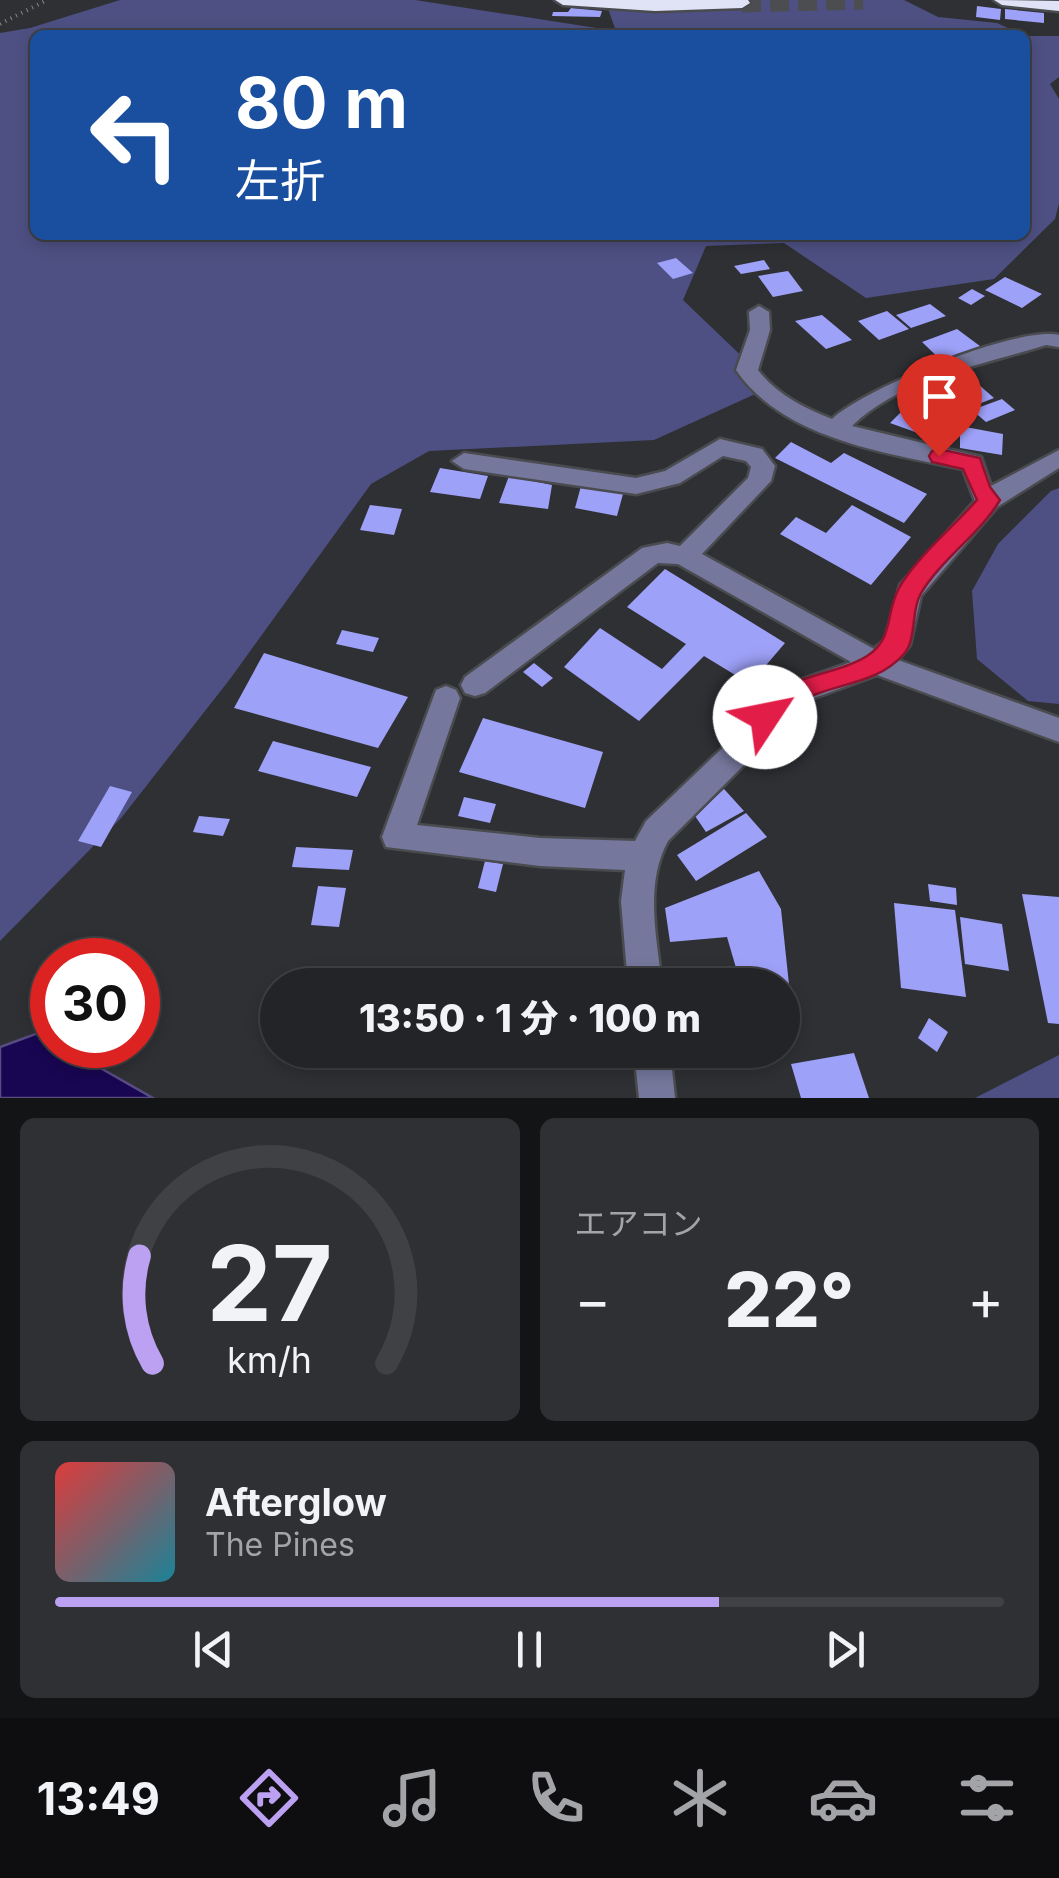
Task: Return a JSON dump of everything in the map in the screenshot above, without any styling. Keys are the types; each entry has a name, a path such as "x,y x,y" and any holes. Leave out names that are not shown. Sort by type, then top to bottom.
{"highway":[{"path":"563,0 655,6 742,3"},
{"path":"1002,0 1059,6"}],"street":[{"path":"759,312 760,330 747,370 751,378 784,403 835,428 872,442 972,464 980,490 990,500"},
{"path":"835,428 846,414 874,397 1045,338 1059,342"},
{"path":"464,461 636,486 672,477 720,447 754,455 763,466 759,480 684,556"},
{"path":"643,968 637,901 643,856 672,812 747,743 785,697 876,663 896,645 909,592 990,500 1006,486 1059,458"},
{"path":"476,685 652,555 666,552 684,556 876,663 1057,734"},
{"path":"446,698 397,837 540,852 643,856"},
{"path":"654,1068 657,1098"}],"path":[{"path":"0,24 47,0"}],"shaded area":[{"path":"120,0 415,0 610,30 30,30 30,240 1030,240 1030,36 1059,36 1059,77 1050,84 1059,99 1059,203 1055,219 994,279 866,298 784,243 706,246 683,300 773,386 654,440 429,451 371,484 230,679 122,817 0,941 0,33 30,28"},
{"path":"605,0 904,0 938,17 997,23 1012,30 616,30"},
{"path":"1059,488 1059,704 1028,701 977,659 972,591 998,544 1051,491"},
{"path":"30,1036 30,1068 100,1068 153,1098 0,1098 0,1047"},
{"path":"1059,1055 1059,1098 975,1098"}],"building":[{"path":"977,6 1001,9 1000,20 976,17"},
{"path":"571,8 602,11 600,17 552,16 553,12 568,12"},
{"path":"1005,9 1044,13 1044,23 1005,19"},
{"path":"676,258 693,273 673,279 657,263"},
{"path":"764,260 770,269 741,274 734,266"},
{"path":"788,271 803,291 773,297 758,276"},
{"path":"1005,277 1042,294 1022,308 985,290"},
{"path":"972,289 985,296 971,305 958,298"},
{"path":"930,304 946,316 911,328 896,315"},
{"path":"887,311 909,329 879,340 858,321"},
{"path":"822,315 852,340 826,349 795,321"},
{"path":"957,329 988,352 948,367 922,342"},
{"path":"970,377 994,398 963,410 939,388"},
{"path":"1002,399 1015,410 986,422 972,410"},
{"path":"905,408 939,421 929,437 890,423"},
{"path":"960,426 1003,434 1002,455 960,448"},
{"path":"791,442 831,463 844,453 927,494 904,523 775,458"},
{"path":"440,468 488,476 480,499 430,492"},
{"path":"509,476 552,485 548,509 499,503"},
{"path":"581,486 623,494 617,516 575,508"},
{"path":"370,505 402,509 394,535 360,530"},
{"path":"852,505 911,537 871,585 780,534 796,517 826,533"},
{"path":"665,569 785,643 750,684 704,656 639,721 564,667 600,628 662,669 686,644 627,607"},
{"path":"342,630 379,638 373,652 336,644"},
{"path":"264,653 408,697 378,748 234,708"},
{"path":"534,663 553,678 542,687 523,672"},
{"path":"483,718 603,752 585,808 459,772"},
{"path":"273,741 371,767 357,797 258,771"},
{"path":"110,786 132,792 101,847 78,841"},
{"path":"724,789 744,811 706,832 695,816"},
{"path":"464,797 496,804 490,823 458,816"},
{"path":"746,813 767,837 696,881 677,855"},
{"path":"199,816 230,819 223,836 193,832"},
{"path":"296,847 353,850 349,870 292,867"},
{"path":"485,861 503,864 496,892 478,888"},
{"path":"759,871 781,909 787,968 736,968 727,937 670,942 665,908"},
{"path":"928,884 956,888 957,905 930,901"},
{"path":"318,886 346,888 339,927 311,925"},
{"path":"1022,894 1059,897 1059,1024 1048,1023"},
{"path":"894,903 955,910 966,997 901,988"},
{"path":"960,917 1002,924 1009,971 965,964"},
{"path":"929,1018 948,1032 937,1052 918,1038"},
{"path":"854,1053 869,1098 801,1098 792,1068 800,1068 800,1062"}],"tunnel":[{"path":"742,3 863,0"}],"route":[{"path":"765,717 785,697 855,674 876,663 896,645 909,592 990,500 980,490 972,464 939,456"}]}
